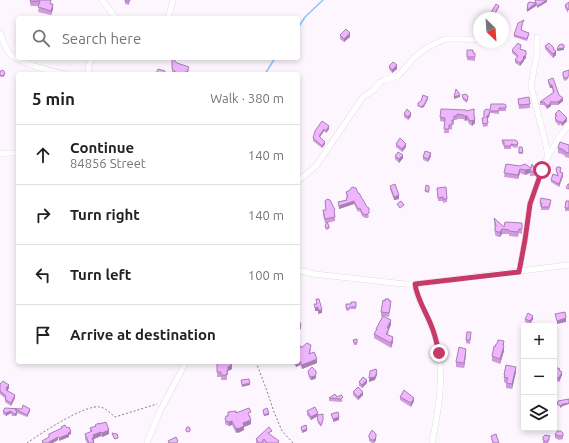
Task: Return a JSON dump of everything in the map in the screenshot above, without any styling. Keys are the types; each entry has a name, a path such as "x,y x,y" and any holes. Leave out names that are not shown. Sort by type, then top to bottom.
{"street":[{"path":"102,0 114,16"},
{"path":"169,16 173,0"},
{"path":"0,33 8,52"},
{"path":"537,37 537,53 531,86 548,156"},
{"path":"300,179 316,166 362,97 374,90 380,82 398,76 414,58 426,48 445,39 473,40"},
{"path":"0,48 16,58"},
{"path":"20,60 58,72"},
{"path":"88,72 89,64 92,60"},
{"path":"519,272 530,204 548,156 560,135 569,125"},
{"path":"0,154 6,152 16,153"},
{"path":"300,270 314,274 415,284 569,265"},
{"path":"415,284 418,298 435,335 439,353 441,384 432,443"},
{"path":"146,443 185,364"}],"path":[{"path":"257,364 282,431 294,443"},
{"path":"27,443 75,414 91,407 105,409 115,417 165,402"}],"building":[{"path":"30,0 51,0 50,4 53,4 51,11 38,7 40,1 31,2"},
{"path":"535,0 547,0 537,6"},
{"path":"529,2 536,3 527,10"},
{"path":"569,2 569,9 568,10 565,5"},
{"path":"496,4 499,6 496,12 491,12"},
{"path":"524,20 521,30 529,33 527,39 514,35 518,23"},
{"path":"346,29 350,33 344,39 340,35"},
{"path":"518,43 521,45 520,49 526,51 526,55 520,63 515,60 518,56 512,50"},
{"path":"549,43 556,51 553,54 545,46"},
{"path":"559,45 564,45 564,48 557,49"},
{"path":"467,50 473,50 475,57 467,57"},
{"path":"172,60 189,67 187,72 176,72 172,69"},
{"path":"393,62 397,65 392,70 389,66"},
{"path":"158,69 165,71 165,72 157,72"},
{"path":"3,70 5,73 1,76 0,71"},
{"path":"569,70 569,75 565,78 563,76 563,72"},
{"path":"553,78 559,95 563,98 558,102 550,102 551,103 547,106 544,102 540,102 554,92 552,85 550,85 548,80"},
{"path":"456,89 460,95 454,97"},
{"path":"466,94 468,96 467,101 462,95"},
{"path":"423,95 428,97 424,105 421,107 418,106 418,103 421,101"},
{"path":"529,97 530,104 519,105 518,99"},
{"path":"491,104 504,104 506,105 506,108 499,108 499,111 490,111 486,117 488,123 483,124 482,118 484,118 484,111 486,109 490,110"},
{"path":"407,109 411,113 408,117 404,114"},
{"path":"441,109 466,111 474,109 475,119 472,121 469,120 467,116 457,114 457,116 454,116 454,120 452,120 452,125 449,125 449,129 444,129 445,118 440,117"},
{"path":"559,110 567,118 562,123 555,118 557,115 555,114"},
{"path":"322,121 329,126 326,131 324,129 319,136 325,142 322,146 313,138 315,131"},
{"path":"400,138 406,144 402,149 396,144"},
{"path":"502,140 515,140 518,144 504,146 504,142"},
{"path":"560,142 569,145 569,153 558,148"},
{"path":"519,147 522,147 523,152 519,153"},
{"path":"425,151 431,153 428,159 423,157"},
{"path":"398,152 403,155 399,159 395,156"},
{"path":"506,164 520,166 525,164 531,168 532,164 535,170 534,172 530,171 531,169 520,169 518,175 504,173"},
{"path":"557,167 561,168 560,172 563,173 559,184 551,180 553,174 558,176 556,169"},
{"path":"395,184 399,195 394,197 390,186"},
{"path":"426,185 429,186 429,191 425,191"},
{"path":"352,187 356,188 369,208 368,214 365,215 362,213 354,201 339,206 338,202 347,200 346,198 348,197 346,192"},
{"path":"446,187 447,199 443,199 443,197 438,198 437,188"},
{"path":"541,198 551,200 549,207 541,207"},
{"path":"327,199 330,200 335,210 335,217 325,219 323,210 326,210 325,201"},
{"path":"401,201 404,205 400,208 397,204"},
{"path":"566,201 569,201 569,208 565,208"},
{"path":"494,218 504,227 505,222 522,223 522,229 519,229 518,232 502,229 500,232 495,231 496,226"},
{"path":"327,222 329,228 326,228 325,226"},
{"path":"316,299 319,299 322,310 318,310 318,307 315,308 314,304 317,304"},
{"path":"385,299 389,299 389,301 391,301 389,313 381,312 383,300 385,301"},
{"path":"351,302 356,302 356,307 346,308 346,304 351,304"},
{"path":"565,312 566,318 557,321 555,314"},
{"path":"528,313 533,316 530,321 525,319"},
{"path":"383,316 391,320 386,334 393,337 391,343 374,334"},
{"path":"467,332 471,332 470,340 466,340"},
{"path":"357,339 357,343 354,343 353,340"},
{"path":"498,340 504,341 500,359 492,356 494,346 495,347"},
{"path":"307,343 311,345 309,354 314,352 317,359 302,365 300,361 301,346 301,348"},
{"path":"459,347 466,349 464,363 456,362"},
{"path":"217,364 232,364 228,367 227,375 221,375 221,372 217,372"},
{"path":"506,365 516,367 512,384 506,383 508,378 504,377"},
{"path":"312,367 316,371 316,374 315,376 311,377 308,371"},
{"path":"557,368 562,372 559,378 557,378"},
{"path":"376,369 377,372 375,377 369,378 370,371"},
{"path":"363,377 367,380 362,385 359,382"},
{"path":"249,379 250,383 242,385 241,380"},
{"path":"3,381 9,385 6,390 15,395 11,403 5,399 6,396 0,391 0,384"},
{"path":"358,387 363,392 358,397 353,392"},
{"path":"404,390 414,398 411,403 400,397"},
{"path":"335,394 337,397 341,395 343,397 341,399 329,398"},
{"path":"569,399 569,403 560,406 557,404 558,401"},
{"path":"23,405 30,409 27,415 15,409 17,412 15,414 11,411 6,413 3,411 5,408 22,409"},
{"path":"315,407 318,413 311,417 307,411"},
{"path":"249,408 251,412 248,413 251,420 243,423 244,426 236,429 232,421 226,421 225,419 226,416 228,416 228,412 236,411 236,413"},
{"path":"267,408 269,413 264,415 263,410"},
{"path":"338,412 339,417 333,419 331,414"},
{"path":"323,414 321,425 318,421 317,415"},
{"path":"106,422 109,430 93,435 94,438 92,438 94,443 89,443 85,434 92,431 90,428 96,426 95,425"},
{"path":"65,425 67,428 69,427 71,431 68,433 69,434 59,438 58,437 49,443 43,443 42,441 49,437 49,434"},
{"path":"306,425 307,429 302,431 301,427"},
{"path":"187,427 190,428 190,431 188,432 186,431"},
{"path":"269,427 272,431 268,433 279,441 278,443 267,443 264,439 261,443 259,443 256,439"},
{"path":"372,430 376,434 374,440 369,438"},
{"path":"557,431 561,431 563,433 563,436 555,435"},
{"path":"112,433 117,434 118,438 115,439"},
{"path":"496,434 499,443 493,443 491,436"},
{"path":"545,435 550,436 547,442 543,440"},
{"path":"176,437 178,441 177,443 169,443 168,441"}],"waterway":[{"path":"300,25 305,17 323,0"},
{"path":"266,72 274,60"}],"route":[{"path":"439,353 435,335 420,302 415,289 415,284 519,272 530,204 542,170"}]}
